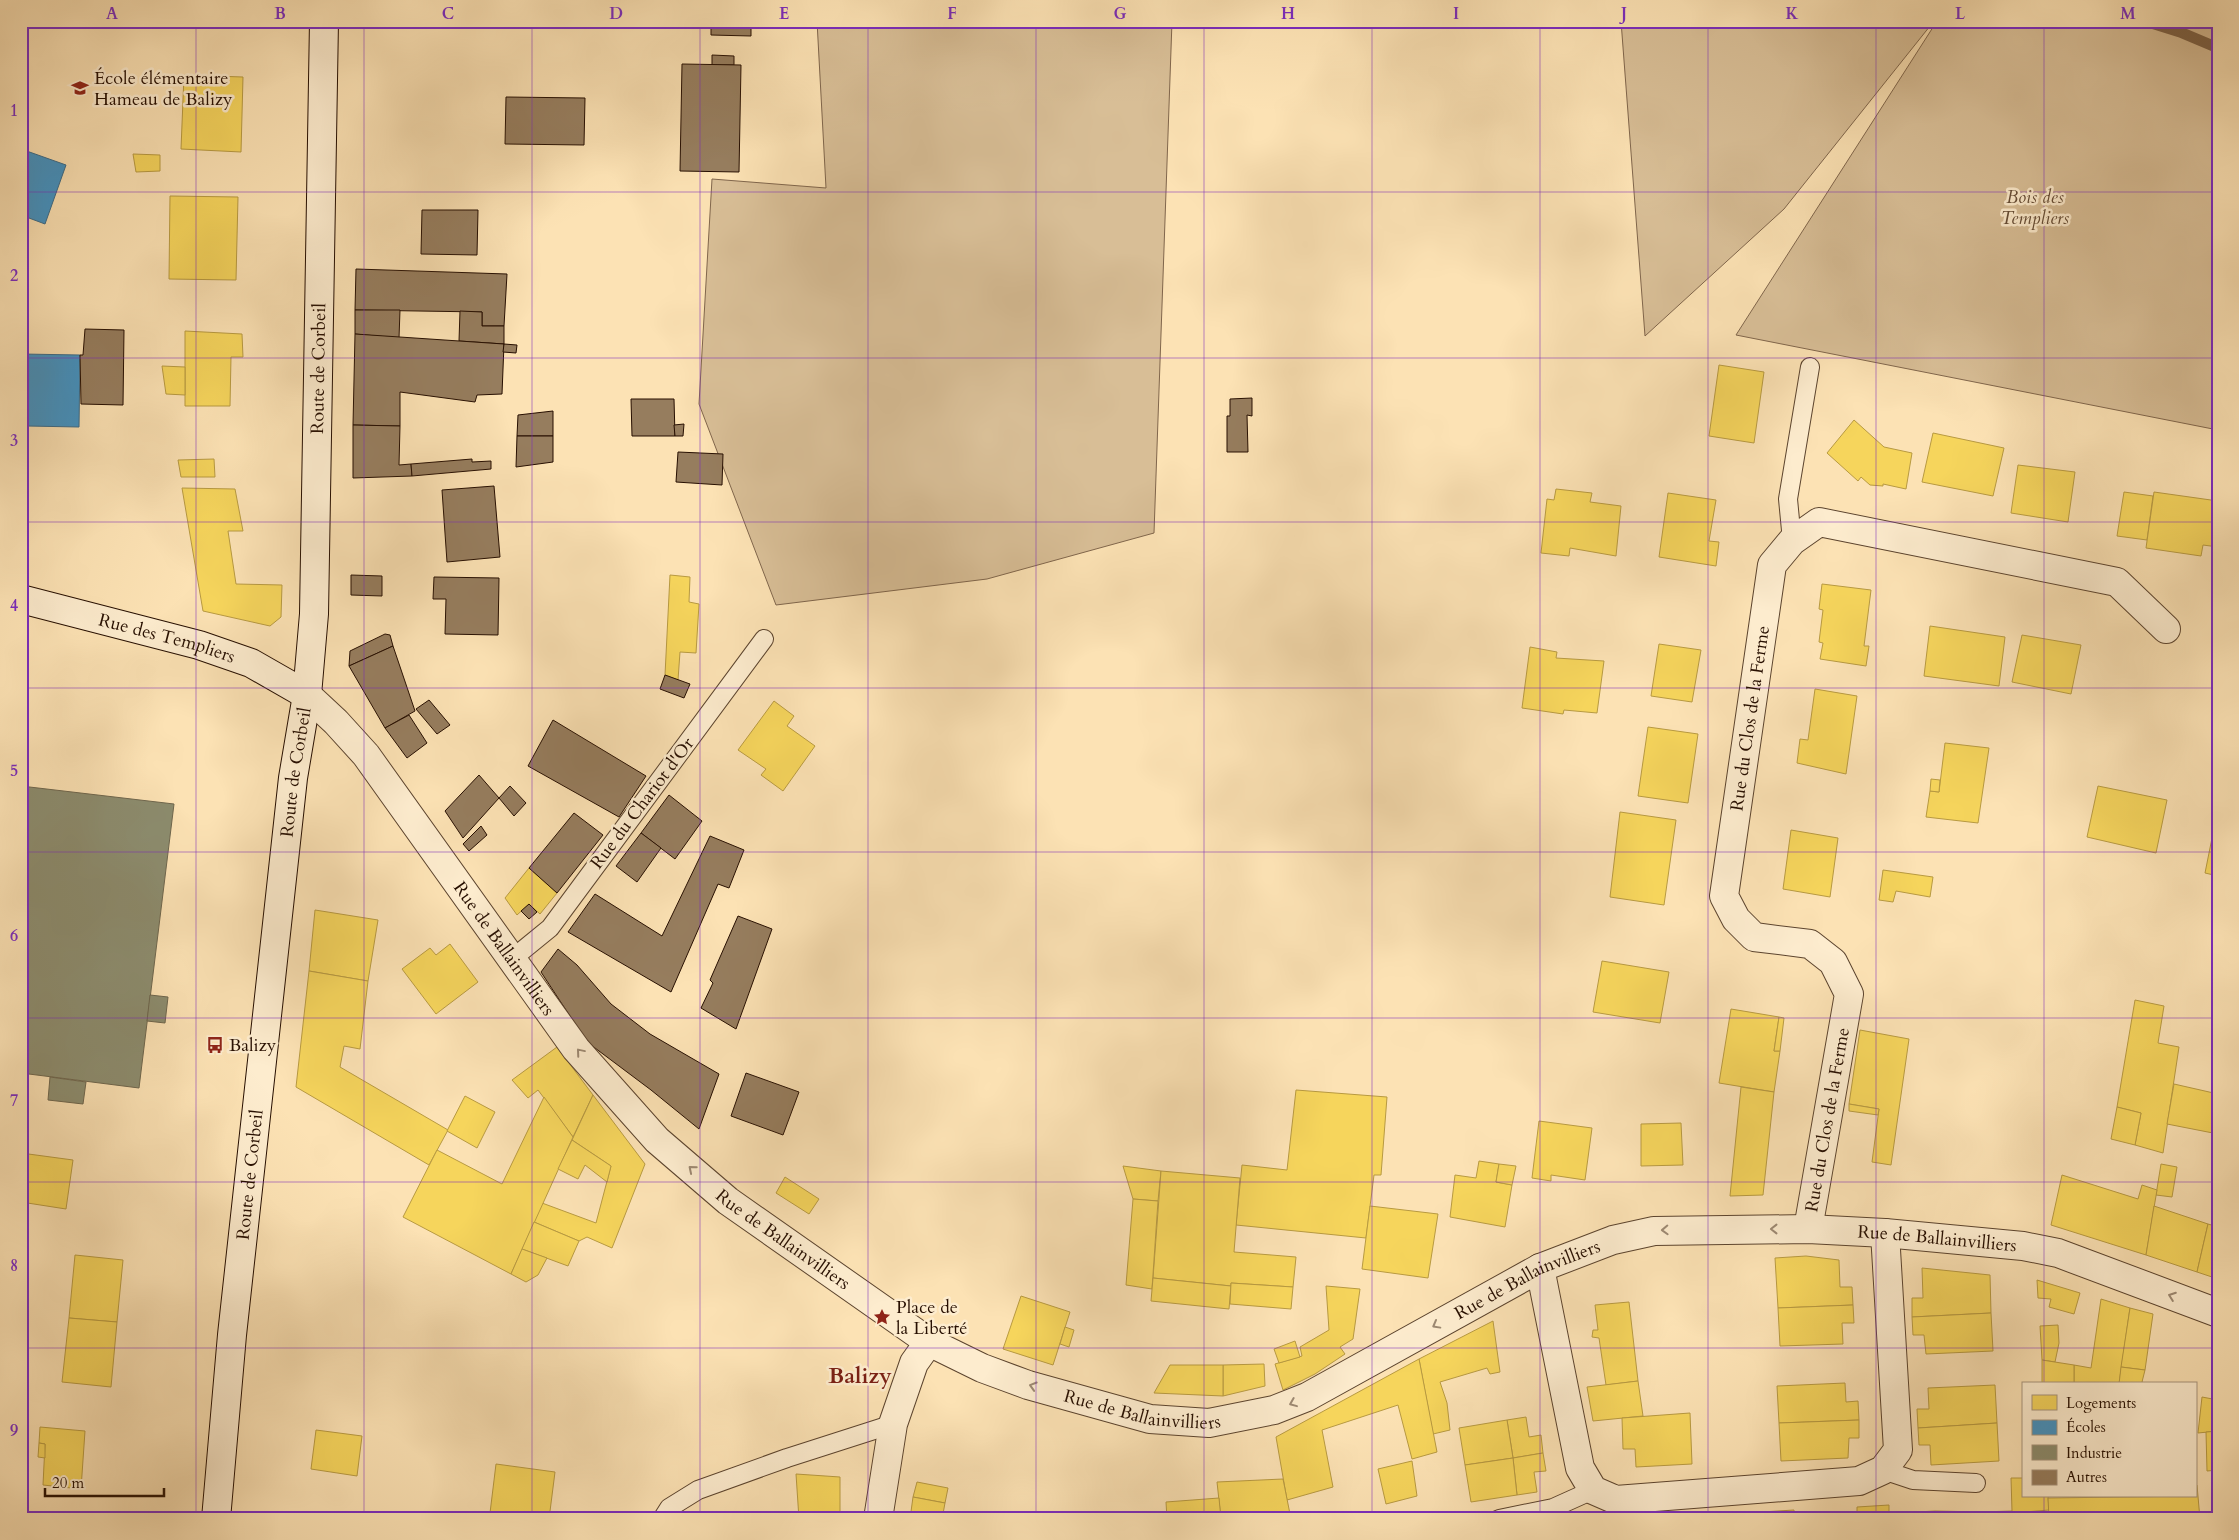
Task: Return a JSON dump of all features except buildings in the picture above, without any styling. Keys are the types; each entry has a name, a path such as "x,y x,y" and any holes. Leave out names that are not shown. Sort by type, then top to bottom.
{"street":[{"name":"Route de Corbeil","path":"216,1519 232,1335 292,788 307,695 314,614 324,21"},
{"name":"Rue du Clos de la Ferme","path":"1808,1229 1849,994 1833,962 1810,944 1754,937 1736,919 1724,896 1772,566 1792,541 1819,522 2117,582 2166,629"},
{"name":"Rue des Templiers","path":"21,599 199,645 252,663 307,695"},
{"name":"Rue de Ballainvilliers","path":"307,695 336,722 366,755 576,1048 657,1140 728,1201 930,1342 982,1368 1028,1385 1150,1419 1208,1423 1274,1410 1307,1397 1540,1268 1613,1240 1654,1230 1808,1229 1885,1233 2023,1246 2058,1253 2218,1312"},
{"path":"1540,1268 1580,1468 1594,1490 1616,1500 1859,1481 1883,1470 1898,1450 1885,1233"},
{"path":"878,1519 893,1424 914,1364 930,1342"}],"lane":[{"path":"1792,541 1788,499 1810,367"},
{"name":"Rue du Chariot d'Or","path":"512,959 550,928 764,639"},
{"path":"662,1519 670,1508 698,1490 787,1458 893,1424"},
{"path":"1883,1470 1914,1480 1976,1483"},
{"path":"1499,1519 1553,1508 1594,1490"}],"green space":[{"path":"817,21 1172,21 1154,533 987,579 776,605 699,404 712,179 826,188"},
{"path":"1621,21 1934,21 1784,209 1645,336"},
{"name":"Bois des Templiers","path":"1937,21 2218,21 2218,430 1736,335"}],"waterway":[{"path":"2145,21 2180,32 2218,48"}],"place":[{"name":"École élémentaire Hameau de Balizy","path":"80,88"},
{"name":"Balizy","path":"215,1045"},
{"name":"Place de la Liberté","path":"882,1317"}],"district":[{"name":"Balizy","path":"860,1375"}]}
